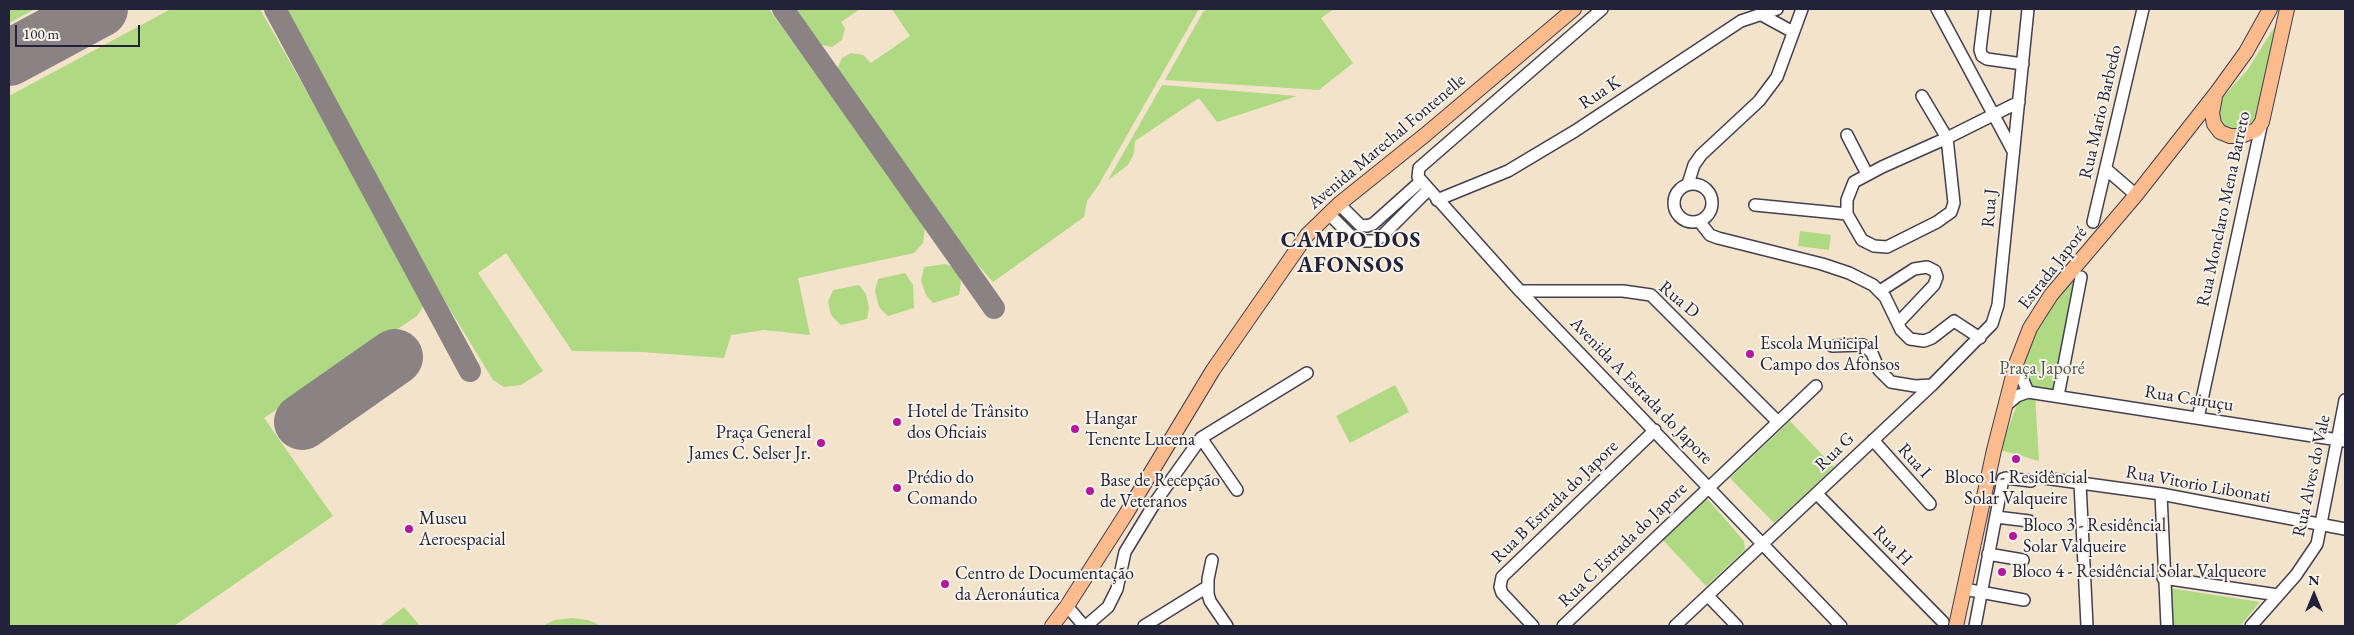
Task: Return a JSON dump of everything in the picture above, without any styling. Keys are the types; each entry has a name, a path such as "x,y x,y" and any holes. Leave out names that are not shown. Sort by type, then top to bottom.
{"main road":[{"name":"Avenida Marechal Fontenelle","path":"1052,626 1068,606 1190,411 1213,370 1306,235 1339,204 1425,135 1574,9"},
{"name":"Estrada Japoré","path":"1949,624 1964,589 2005,406 2016,364 2030,328 2051,294 2136,195 2217,92 2246,52 2270,9"},
{"name":"Rua Monclaro Mena Barreto","path":"2262,122 2287,9"},
{"path":"2217,92 2212,114 2214,124 2220,132 2230,136 2241,136 2256,130 2262,122"}],"street":[{"path":"1329,214 1353,238 1368,242 1375,241 1382,236 1409,209 1422,182 1419,168 1602,9"},
{"name":"Rua K","path":"1437,200 1496,176 1542,151 1741,21 1777,9"},
{"path":"1688,184 1694,165 1701,155 1769,89 1777,77 1802,9"},
{"path":"1937,9 2013,152"},
{"path":"1985,9 1980,50 1982,56 1987,59 2023,64"},
{"name":"Rua J","path":"1932,385 1992,324 1998,305 2028,9"},
{"name":"Rua Mario Barbedo","path":"2093,222 2143,9"},
{"path":"1760,14 1794,32"},
{"path":"1922,96 1947,138 1954,203 1951,212 1946,217 1887,247 1868,244 1862,240 1847,214 1850,191 1854,182 1867,174 1947,138 2019,102"},
{"name":"Rua Monclaro Mena Barreto","path":"2198,418 2262,122"},
{"path":"1848,135 1867,174"},
{"path":"2106,169 2136,195"},
{"path":"1339,204 1360,225 1367,226 1373,224 1422,182"},
{"name":"Avenida A Estrada do Japore","path":"1422,182 1520,291 1841,626"},
{"path":"1699,184 1711,195 1711,211 1699,221 1690,222 1681,219 1675,211 1673,202 1676,193 1682,186 1699,184"},
{"path":"1400,199 1409,209"},
{"path":"1755,205 1847,214"},
{"path":"1699,221 1710,235 1718,238 1849,273 1880,292 1906,336 1917,341 1932,338 1950,322 1954,321 1980,338"},
{"path":"1367,226 1368,242"},
{"path":"1880,292 1914,269 1927,267 1935,271 1937,277 1934,285 1898,323"},
{"path":"2058,396 2081,278"},
{"name":"Rua D","path":"1520,291 1622,291 1651,295 1778,422"},
{"path":"1832,346 1863,345 1872,352 1879,370 1891,382 1908,386 1932,385"},
{"path":"2005,406 2017,396 2028,392 2016,364"},
{"path":"1068,606 1085,626 1108,607 1117,589 1125,552 1156,501 1201,438 1307,372"},
{"name":"Rua G","path":"1675,626 1764,545 1872,440 1932,385"},
{"name":"Rua C Estrada do Japore","path":"1563,626 1816,386"},
{"name":"Rua Cairuçu","path":"2028,392 2341,440"},
{"name":"Rua Alves do Vale","path":"2251,626 2318,544 2341,440 2345,400"},
{"name":"Rua B Estrada do Japore","path":"1533,626 1502,593 1500,587 1502,577 1655,430"},
{"path":"1201,438 1237,490"},
{"name":"Rua I","path":"1872,440 1930,504"},
{"name":"Rua Vitorio Libonati","path":"2044,478 2161,494 2345,529"},
{"path":"1975,626 2003,479 2031,481"},
{"path":"2080,483 2087,626"},
{"name":"Rua H","path":"1817,494 1949,624"},
{"path":"2161,494 2163,578 2167,626"},
{"path":"1996,516 2029,521"},
{"path":"1988,554 2022,560"},
{"path":"1212,560 1207,586 1210,601 1227,626"},
{"path":"2163,578 2278,595"},
{"path":"1144,626 1207,586"},
{"path":"1964,589 2024,600"},
{"path":"1708,596 1736,626"}],"green space":[{"path":"9,9 35,9 9,23"},
{"path":"171,9 260,9 424,299 423,307 417,316 264,418 333,516 174,626 9,626 9,96"},
{"path":"284,9 769,9 925,227 923,243 914,253 798,278 810,335 764,330 731,335 724,358 642,352 572,351 506,253 478,273 543,371 521,385 504,387 493,380 443,298"},
{"path":"795,9 860,9 841,22 845,28 842,40 832,47 821,45"},
{"path":"892,9 1199,9 1098,186 1087,201 1084,217 993,282 959,244 837,69 842,58 851,53 863,55 871,63 910,36"},
{"path":"1207,9 1334,9 1321,18 1353,63 1319,90 1165,80 1203,12"},
{"path":"2277,23 2257,120 2245,131 2227,130 2219,123 2217,111 2220,101 2248,69"},
{"path":"1162,85 1297,96 1217,122 1199,98 1135,141 1134,154 1128,165 1108,180"},
{"path":"1800,231 1831,235 1829,250 1798,246"},
{"path":"945,264 956,268 961,282 959,295 933,303 926,295 921,281 924,267"},
{"name":"Praça Japoré","path":"2083,264 2057,396 2035,394 2039,461 2000,450 2018,402 2027,392 2021,368 2036,332 2053,295"},
{"path":"905,273 913,285 914,308 888,316 879,307 875,291 878,279"},
{"path":"859,285 866,294 869,308 867,319 841,325 831,315 828,302 833,290"},
{"path":"1395,385 1409,412 1350,443 1336,416"},
{"path":"1790,421 1834,467 1774,523 1730,478"},
{"path":"1705,496 1744,541 1745,550 1706,586 1662,539"},
{"path":"2169,588 2260,602 2240,626 2172,626"},
{"path":"404,607 420,626 380,626"},
{"path":"572,618 588,620 602,626 542,626 555,620"}],"taxiway":[{"path":"275,9 470,371"},
{"path":"783,9 994,308"}],"runway":[{"path":"9,58 100,9"},
{"path":"302,422 395,357"}],"place":[{"name":"Escola Municipal Campo dos Afonsos","path":"1750,354"},
{"name":"Hotel de Trânsito dos Oficiais","path":"897,422"},
{"name":"Hangar Tenente Lucena","path":"1075,429"},
{"name":"Praça General James C. Selser Jr.","path":"821,443"},
{"name":"Bloco 1 - Residêncial Solar Valqueire","path":"2016,459"},
{"name":"Prédio do Comando","path":"897,488"},
{"name":"Base de Recepção de Veteranos","path":"1090,491"},
{"name":"Museu Aeroespacial","path":"409,529"},
{"name":"Bloco 3 - Residêncial Solar Valqueire","path":"2013,536"},
{"name":"Bloco 4 - Residêncial Solar Valqueore","path":"2002,572"},
{"name":"Centro de Documentação da Aeronáutica","path":"945,584"}],"district":[{"name":"CAMPO DOS AFONSOS","path":"1351,254"}]}
